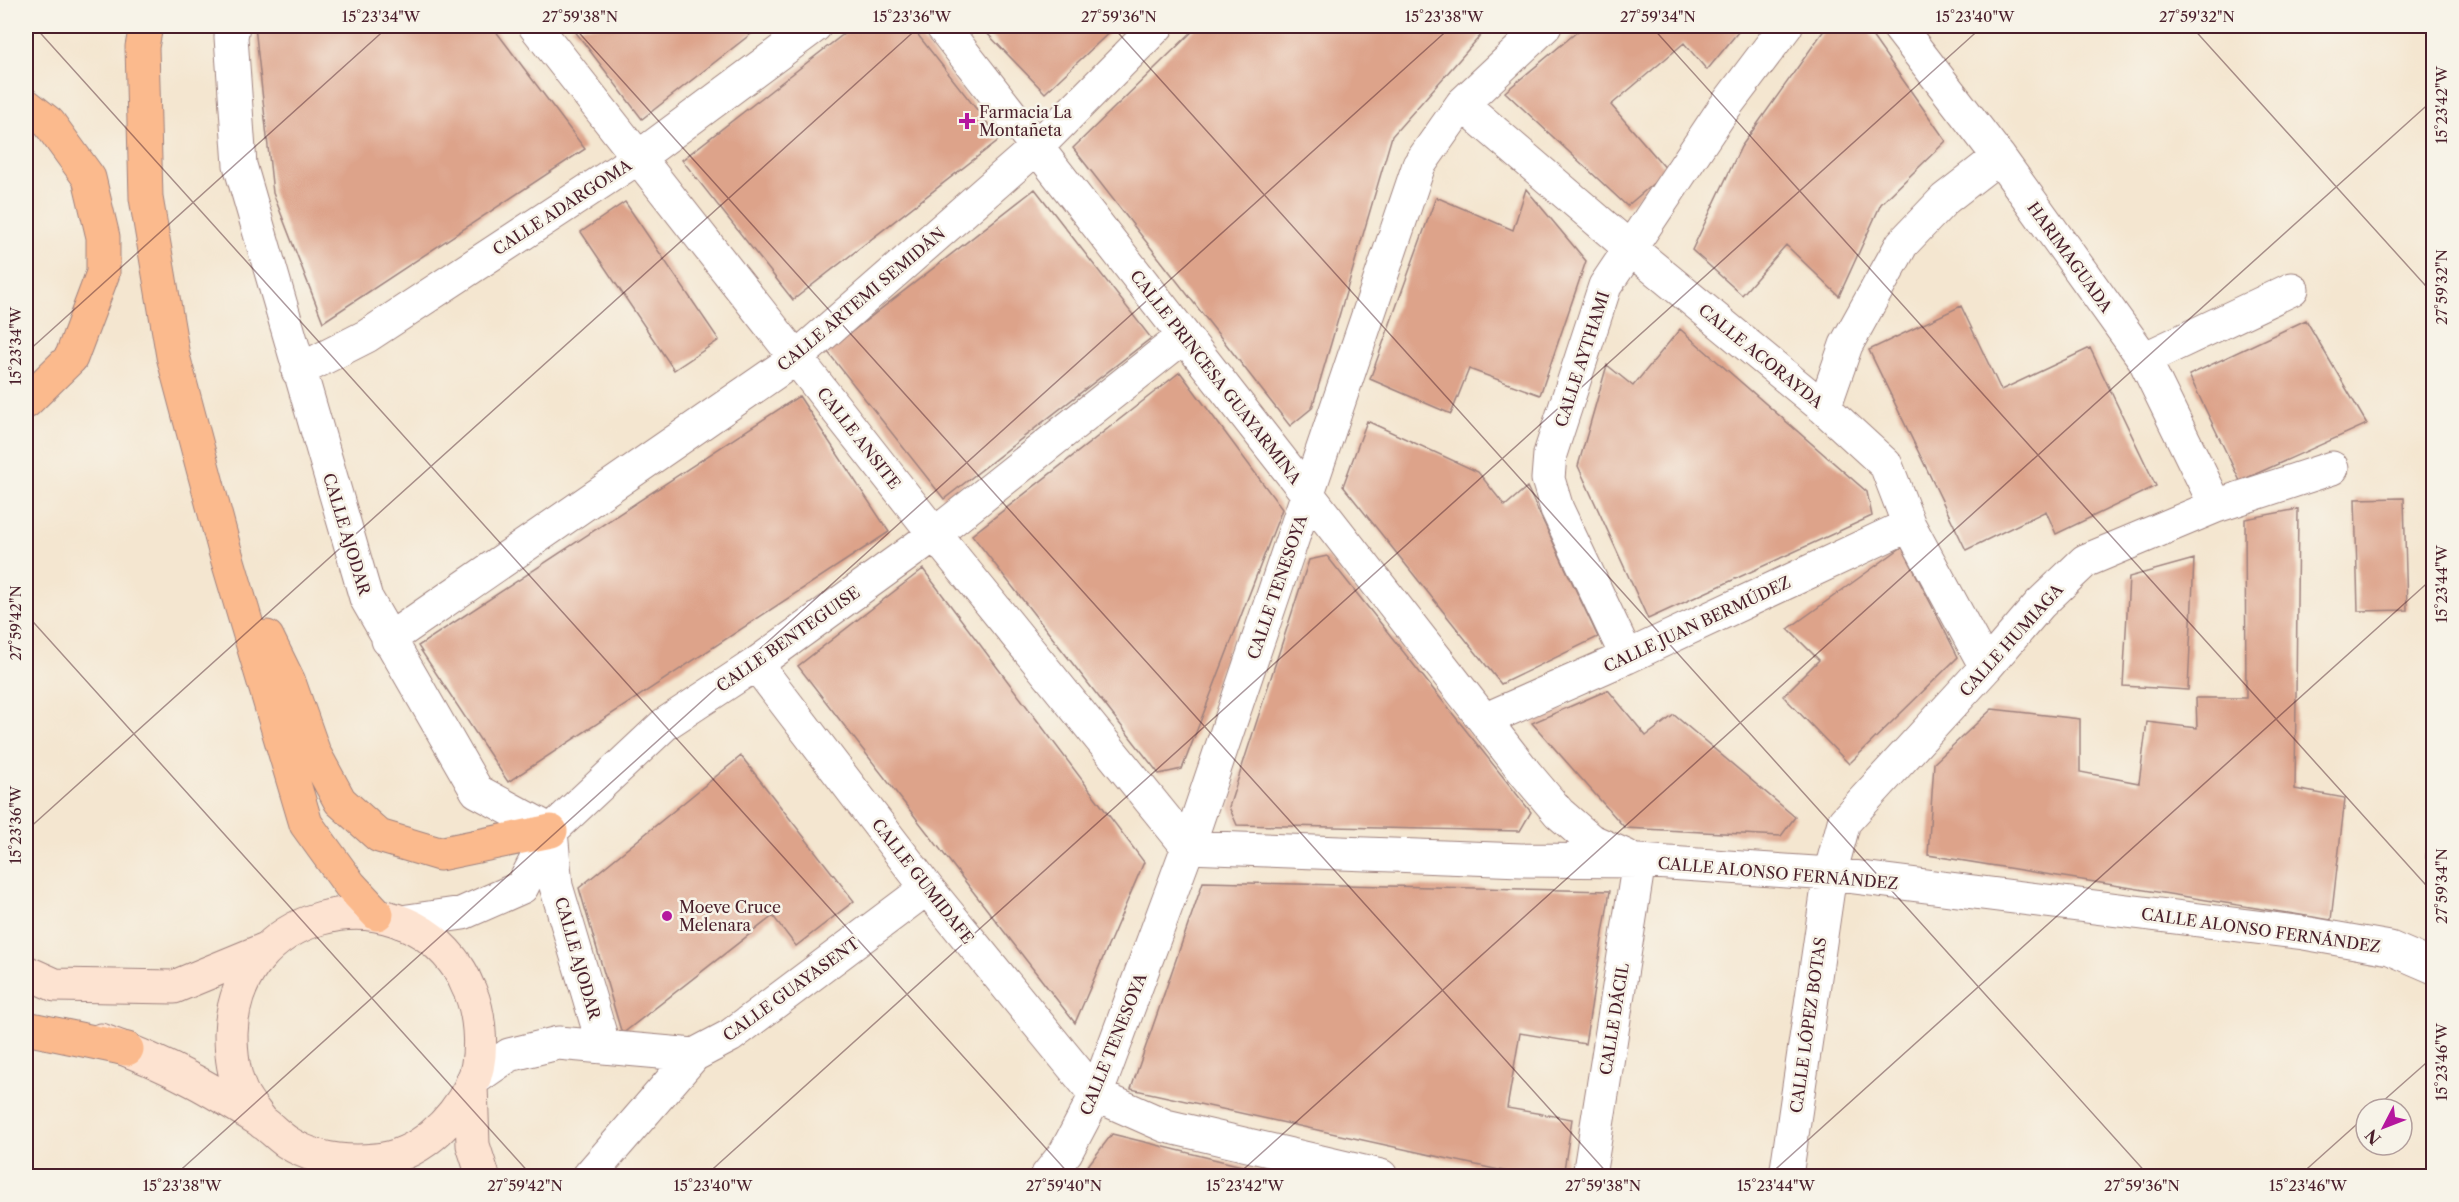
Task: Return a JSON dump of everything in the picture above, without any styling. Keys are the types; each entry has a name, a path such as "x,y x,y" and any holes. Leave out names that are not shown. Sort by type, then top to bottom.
{"highway":[{"path":"146,26 142,47 146,198 173,356 225,550 306,824 350,885 389,918"},
{"path":"26,105 49,123 89,178 103,237 103,273 71,358 26,402"},
{"path":"225,550 289,682 314,753 340,801 379,836 439,854 550,831"},
{"path":"26,1028 127,1049"}],"street":[{"name":"CALLE AJODAR","path":"233,26 231,37 240,165 366,598 388,640 477,791 550,831 556,886 604,1047"},
{"name":"CALLE ANSITE","path":"535,26 935,534 1188,847"},
{"name":"CALLE ADARGOMA","path":"298,370 367,336 639,156 814,26"},
{"name":"CALLE PRINCESA GUAYARMINA","path":"942,26 1183,337 1559,813 1590,840 1639,861"},
{"name":"CALLE ARTEMI SEMIDÁN","path":"388,640 796,358 1037,147 1157,26"},
{"name":"CALLE TENESOYA","path":"1047,1176 1066,1152 1096,1095 1188,847 1419,165 1462,104 1545,26"},
{"name":"CALLE AYTHAMI","path":"1627,657 1557,509 1548,479 1550,454 1605,286 1632,249 1724,108 1786,26"},
{"name":"HARIMAGUADA","path":"1898,26 1999,157 2144,359 2216,506"},
{"name":"CALLE ACORAYDA","path":"1462,104 1824,408 1886,465 1909,525 1986,667"},
{"path":"1824,408 1846,345 1902,244 1945,199 1999,157"},
{"path":"2144,359 2292,289"},
{"name":"CALLE BENTEGUISE","path":"389,918 463,913 522,887 550,831 665,724 756,664 935,534 1183,337"},
{"name":"CALLE HUMIAGA","path":"1830,874 1844,822 1986,667 2040,604 2085,561 2216,506 2332,468"},
{"name":"CALLE JUAN BERMÚDEZ","path":"1484,720 1627,657 1909,525"},
{"name":"CALLE GUMIDAFE","path":"756,664 927,888 1096,1095"},
{"path":"1521,860 1554,825 1559,813"},
{"name":"CALLE ALONSO FERNÁNDEZ","path":"1188,847 1521,860 1639,861 1830,874 2304,933 2390,948 2433,967"},
{"name":"CALLE DÁCIL","path":"1589,1176 1639,861"},
{"name":"CALLE LÓPEZ BOTAS","path":"1786,1176 1830,874"},
{"name":"CALLE GUAYASENT","path":"589,1176 694,1055 730,1036 927,888"},
{"path":"26,972 55,986 174,987 266,949 299,925 337,914 389,918 434,941 460,970 476,1005 480,1043 472,1083 473,1145 483,1176"},
{"path":"263,1123 242,1091 231,1055 231,1045 232,1016 243,979 266,949"},
{"path":"26,1013 127,1049 194,1081 263,1123 288,1143 317,1157 349,1163 390,1176"},
{"name":"CALLE AJODAR","path":"472,1083 509,1056 558,1043 694,1055"},
{"path":"349,1163 387,1159 422,1144 451,1119 472,1083"},
{"path":"1096,1095 1166,1125 1381,1176"}],"building":[{"path":"255,26 492,26 585,149 323,322 273,193"},
{"path":"571,26 761,26 642,119"},
{"path":"854,26 911,26 1000,139 793,300 682,160"},
{"path":"980,26 1116,26 1045,93"},
{"path":"1198,26 1489,26 1392,136 1312,408 1290,426 1073,148"},
{"path":"1584,26 1743,26 1707,70 1684,43 1611,105 1668,171 1627,206 1505,92"},
{"path":"1827,26 1865,26 1946,141 1881,204 1839,296 1786,245 1742,295 1692,250 1741,147"},
{"path":"1035,189 1151,338 944,499 827,351"},
{"path":"1526,189 1586,261 1540,395 1469,369 1451,414 1370,379 1436,197 1513,230"},
{"path":"625,202 719,340 674,370 581,232"},
{"path":"1961,306 2001,390 2090,348 2156,486 2056,534 2046,511 1966,550 1869,350"},
{"path":"2306,320 2367,424 2240,481 2189,375"},
{"path":"1680,329 1867,492 1872,516 1648,619 1578,466 1607,365 1633,386"},
{"path":"1180,372 1282,509 1182,769 1159,774 972,535"},
{"path":"799,396 889,532 508,782 418,646"},
{"path":"1367,421 1478,472 1505,506 1527,487 1598,637 1501,684 1343,486"},
{"path":"2404,498 2407,610 2358,611 2355,499"},
{"path":"2298,509 2295,789 2345,798 2331,920 1928,855 1934,763 1992,709 2080,719 2080,772 2139,783 2147,722 2197,728 2196,698 2246,698 2245,519"},
{"path":"1902,547 1958,657 1849,764 1783,696 1819,660 1788,629"},
{"path":"1327,556 1531,812 1520,831 1237,825 1229,807 1309,560"},
{"path":"2194,559 2188,690 2123,686 2129,577"},
{"path":"923,569 1144,862 1075,1023 798,666"},
{"path":"1608,690 1646,736 1674,715 1795,817 1781,836 1625,828 1532,723"},
{"path":"741,756 854,901 796,946 773,916 622,1034 579,888"},
{"path":"2430,810 2433,810 2433,859 2426,858"},
{"path":"1203,882 1610,891 1585,1044 1520,1033 1507,1108 1572,1119 1563,1176 1526,1176 1131,1089"},
{"path":"1112,1134 1282,1176 1080,1176"}],"place":[{"name":"Farmacia La Montañeta","path":"967,121"},
{"name":"Moeve Cruce Melenara","path":"667,916"}]}
